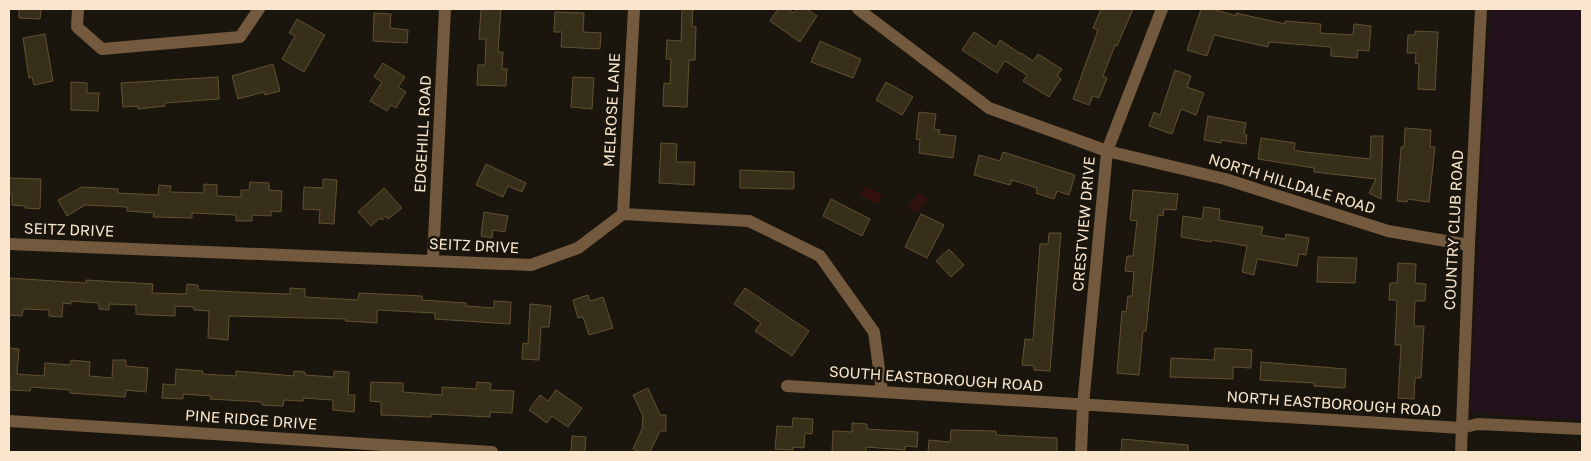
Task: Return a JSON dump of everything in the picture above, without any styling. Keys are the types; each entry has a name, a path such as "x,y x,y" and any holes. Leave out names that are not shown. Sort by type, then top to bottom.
{"street":[{"path":"78,9 77,26 102,49 240,37 260,9"},
{"name":"EDGEHILL ROAD","path":"433,260 445,9"},
{"name":"MELROSE LANE","path":"623,214 634,9"},
{"name":"NORTH HILLDALE ROAD","path":"858,9 989,108 1107,150 1225,179 1388,231 1469,245"},
{"name":"CRESTVIEW DRIVE","path":"1082,452 1083,405 1107,150 1162,9"},
{"name":"COUNTRY CLUB ROAD","path":"1461,452 1481,9"},
{"path":"623,214 749,221 820,256 874,332 882,392"},
{"name":"SEITZ DRIVE","path":"9,244 531,265 578,248 623,214"},
{"name":"SOUTH EASTBOROUGH ROAD","path":"788,386 1083,405"},
{"name":"NORTH EASTBOROUGH ROAD","path":"1083,405 1461,428 1478,424 1582,429"},
{"name":"PINE RIDGE DRIVE","path":"9,421 329,447 492,452"}],"shaded area":[{"path":"1490,9 1582,9 1582,420 1470,413"},
{"path":"865,186 883,195 878,204 860,195"},
{"path":"920,192 928,199 916,213 908,207"}],"building":[{"path":"19,9 41,9 40,19 19,18"},
{"path":"481,9 501,9 498,52 503,52 502,69 507,69 506,86 477,85 478,65 485,65 486,39 479,39"},
{"path":"682,9 693,9 692,26 696,27 695,60 689,60 687,107 663,106 664,83 670,84 671,59 666,59 667,40 681,41"},
{"path":"778,9 787,9 794,13 797,9 807,9 817,16 800,42 770,21"},
{"path":"1101,9 1133,9 1117,46 1115,45 1103,76 1107,78 1099,98 1093,96 1089,105 1073,99 1098,30 1093,28"},
{"path":"1201,9 1213,9 1236,16 1236,13 1285,24 1285,21 1321,24 1320,33 1353,35 1354,24 1371,26 1369,51 1358,50 1357,58 1331,56 1331,47 1269,42 1268,47 1214,35 1207,56 1187,50"},
{"path":"555,12 584,13 583,32 601,33 600,49 561,47 562,32 554,32"},
{"path":"374,13 391,14 390,28 408,30 407,43 373,41"},
{"path":"297,19 325,35 304,72 282,59 295,36 289,33"},
{"path":"1415,31 1438,32 1435,90 1418,89 1419,64 1415,63 1416,53 1407,53 1408,35 1415,35"},
{"path":"974,32 996,47 1000,40 1033,61 1038,54 1062,69 1057,76 1061,79 1049,97 1023,81 1027,75 1005,61 997,73 962,50"},
{"path":"45,34 53,81 34,85 32,77 29,78 23,38"},
{"path":"820,41 861,59 853,78 811,62"},
{"path":"383,63 405,77 398,87 406,92 396,108 391,105 387,111 370,101 382,82 374,77"},
{"path":"273,64 280,91 265,95 264,92 238,99 232,76"},
{"path":"1175,70 1191,76 1187,87 1204,93 1196,115 1181,109 1172,134 1149,126 1154,112 1160,115"},
{"path":"218,77 219,99 165,103 165,106 138,109 138,106 123,107 121,83"},
{"path":"573,77 594,78 592,109 571,107"},
{"path":"71,82 87,83 87,93 99,93 98,111 71,110"},
{"path":"886,82 913,97 902,115 876,100"},
{"path":"919,112 936,114 934,129 940,130 939,134 956,136 953,158 919,153 920,140 916,139"},
{"path":"1208,116 1246,123 1244,134 1247,135 1246,144 1221,140 1221,143 1204,140"},
{"path":"1405,128 1431,130 1430,147 1435,147 1429,202 1408,199 1407,202 1397,201 1401,147 1404,147"},
{"path":"1371,136 1383,136 1381,199 1369,193 1376,179 1314,172 1314,168 1258,159 1261,138 1295,143 1294,150 1370,159"},
{"path":"661,143 677,144 676,162 695,162 694,185 659,183"},
{"path":"1003,152 1075,175 1069,195 1057,191 1054,199 1036,193 1037,188 1012,180 1010,185 974,175 979,155 1000,161"},
{"path":"486,164 526,183 522,192 508,186 503,197 476,185"},
{"path":"740,170 794,172 794,189 740,188"},
{"path":"9,178 41,179 40,209 12,205 12,194 9,194"},
{"path":"323,179 337,180 334,224 319,223 320,210 303,209 304,187 323,188"},
{"path":"250,182 269,183 269,190 282,191 281,212 271,211 271,216 252,215 252,221 236,221 236,215 192,213 192,218 153,217 154,213 127,211 127,207 85,205 67,216 58,200 82,187 118,189 118,193 158,195 159,185 171,186 170,192 204,193 204,184 217,185 217,196 241,197 241,190 249,190"},
{"path":"384,188 402,208 388,219 386,216 382,220 380,218 371,226 358,212"},
{"path":"1133,190 1178,194 1176,210 1164,209 1163,216 1158,215 1146,331 1143,331 1139,375 1117,373 1122,311 1126,312 1128,296 1132,296 1134,272 1125,271 1127,256 1133,256 1137,221 1130,220"},
{"path":"831,199 870,219 862,236 823,216"},
{"path":"1204,207 1220,209 1219,220 1263,227 1261,235 1285,239 1286,234 1309,238 1306,255 1299,254 1297,266 1257,259 1254,275 1242,272 1247,246 1181,237 1183,216 1202,219"},
{"path":"484,212 508,216 505,232 493,230 492,238 481,236"},
{"path":"921,214 944,225 927,258 905,247"},
{"path":"1049,233 1061,233 1050,371 1034,370 1034,366 1022,365 1025,339 1033,340 1040,244 1048,244"},
{"path":"949,249 964,265 951,277 936,261"},
{"path":"1318,257 1357,258 1355,283 1317,282"},
{"path":"1398,263 1416,264 1415,283 1426,284 1425,301 1415,301 1414,326 1424,326 1421,378 1415,378 1414,399 1398,398 1401,345 1395,345 1397,300 1389,300 1390,283 1397,283"},
{"path":"9,278 86,283 86,280 153,284 152,293 186,294 187,284 198,285 198,290 257,293 290,294 290,288 305,289 305,297 358,300 359,293 422,296 422,300 466,303 466,306 494,308 494,301 511,302 510,324 435,319 435,313 377,310 377,323 345,321 346,319 229,316 228,340 208,338 209,311 194,310 194,307 175,306 175,316 148,315 136,314 136,305 109,304 109,310 99,309 99,303 71,301 71,304 63,303 62,317 49,316 49,310 23,309 22,316 9,315"},
{"path":"745,288 809,331 792,356 755,331 761,323 734,304"},
{"path":"588,295 590,301 603,297 613,328 589,335 583,317 578,318 573,300"},
{"path":"530,304 551,306 549,327 541,327 539,360 522,359 523,343 528,344"},
{"path":"9,348 19,349 17,374 44,376 45,363 70,365 71,360 90,362 89,376 112,378 113,360 126,360 126,366 148,368 146,392 126,390 125,397 70,393 70,390 31,387 30,391 10,390"},
{"path":"1215,348 1252,350 1251,368 1233,367 1233,379 1170,377 1171,358 1214,360"},
{"path":"1261,362 1346,369 1345,388 1314,386 1314,383 1260,380"},
{"path":"176,369 203,371 202,374 236,376 236,371 294,376 294,371 305,372 305,375 334,377 334,371 349,372 348,395 355,395 354,412 333,410 333,400 303,398 303,401 284,400 283,406 262,405 262,402 210,399 211,396 183,394 183,399 162,398 163,384 175,385"},
{"path":"371,382 403,383 403,392 442,395 442,387 476,389 477,382 491,383 490,390 514,391 512,413 490,412 490,417 431,414 431,417 381,415 381,402 370,401"},
{"path":"648,388 660,415 666,415 666,431 660,431 650,452 641,452 633,449 642,429 643,416 633,395"},
{"path":"556,390 582,408 568,427 552,416 547,423 529,410 540,395 548,401"},
{"path":"793,418 813,419 812,434 805,433 804,448 793,447 793,450 775,449 777,426 792,427"},
{"path":"852,423 867,424 867,429 918,432 917,447 905,446 905,450 866,447 866,452 832,452 833,431 852,432"},
{"path":"951,430 996,431 996,435 1057,438 1057,452 928,452 929,440 950,442"},
{"path":"572,436 586,437 585,452 571,452"},
{"path":"1122,439 1188,445 1188,452 1121,452"}]}
